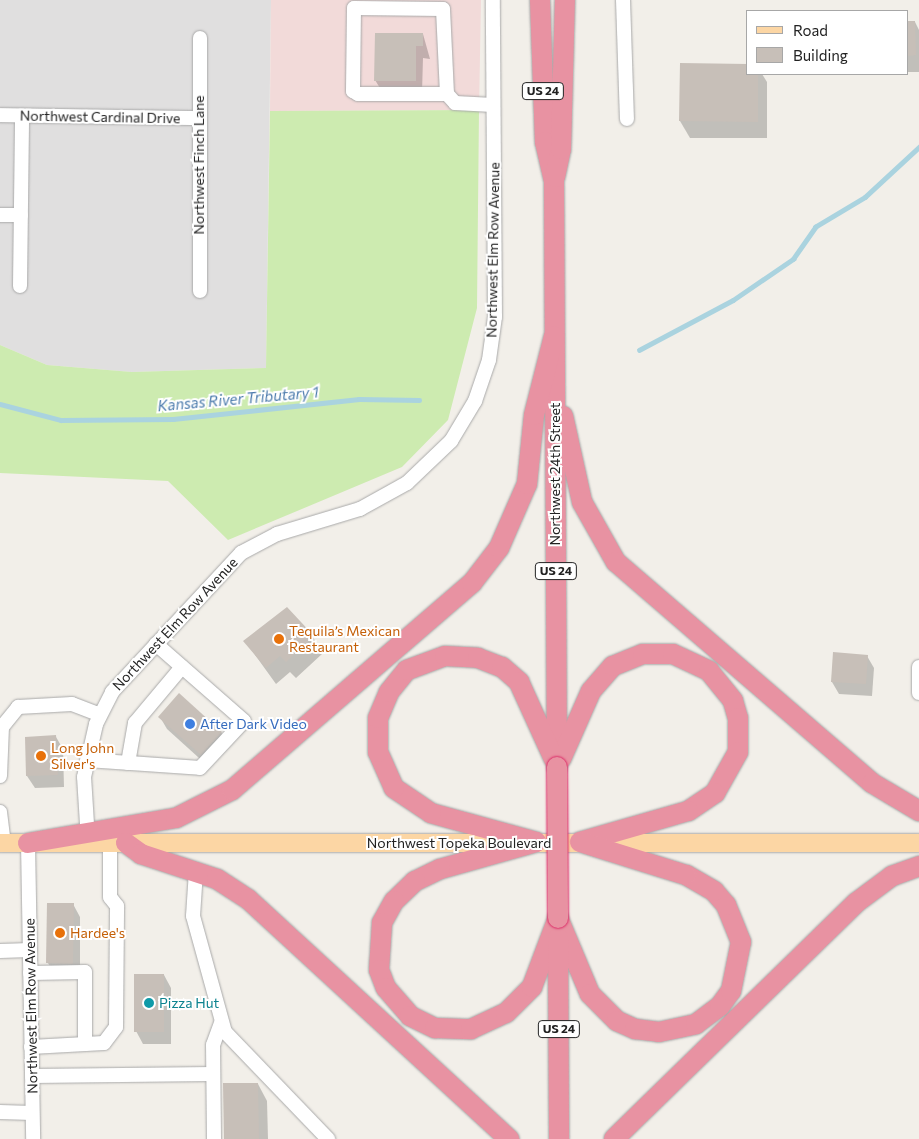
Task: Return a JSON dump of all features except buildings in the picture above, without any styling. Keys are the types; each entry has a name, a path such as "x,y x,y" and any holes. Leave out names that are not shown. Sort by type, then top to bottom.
{"highway":[{"name":"Northwest 24th Street","path":"540,0 545,142 554,182"},
{"name":"Northwest 24th Street","path":"557,767 554,182 561,149 565,0"},
{"path":"28,843 88,838 176,818 232,790 472,583 499,548 527,484 534,415 554,336"},
{"path":"555,375 582,502 616,562 864,776 919,811"},
{"path":"557,767 591,691 613,666 627,659 658,653 684,658 709,671 733,701 738,718 738,752 715,793 688,811 580,842"},
{"path":"536,842 431,813 394,788 378,752 382,705 397,680 418,664 445,656 478,658 502,668 519,682 557,767"},
{"name":"US 24","path":"557,767 560,1139"},
{"path":"536,842 440,869 415,881 394,901 382,924 379,970 391,995 410,1016 435,1028 471,1029 506,1014 532,986 558,918"},
{"path":"558,918 590,994 617,1021 635,1029 658,1032 696,1024 720,1006 731,991 741,942 726,905 714,891 686,875 580,842"},
{"path":"118,843 141,854 217,879 258,907 509,1139"},
{"path":"614,1139 857,902 892,876 919,866"}],"main road":[{"name":"Northwest Topeka Boulevard","path":"88,838 118,843 919,843"},
{"path":"2,843 28,843"}],"street":[{"name":"Northwest Elm Row Avenue","path":"88,838 87,760 100,715 112,692 241,554 277,534 384,498 430,464 460,428 481,387 494,334 493,0"},
{"path":"623,0 627,119"},
{"path":"447,94 353,91 354,8 443,9 447,94 455,103 494,105"},
{"name":"Northwest Finch Lane","path":"200,38 200,291"},
{"name":"Northwest Cardinal Drive","path":"0,116 199,118"},
{"path":"20,286 22,116"},
{"path":"0,215 21,215"},
{"path":"87,760 200,768 244,721 156,644"},
{"path":"128,763 135,723 182,668"},
{"path":"919,668 919,693"},
{"path":"0,776 2,727 18,706 72,704 100,715"},
{"path":"0,812 2,843"},
{"name":"Northwest Elm Row Avenue","path":"28,843 33,1139"},
{"path":"31,1047 104,1043 116,1027 117,906 110,897 118,843"},
{"path":"196,871 193,916 221,1023 232,1042 328,1139"},
{"path":"0,950 30,950"},
{"path":"30,973 85,972 85,1044"},
{"path":"214,1139 213,1045 221,1023"},
{"path":"32,1076 213,1074"},
{"path":"0,1112 32,1113"}],"shaded area":[{"path":"0,0 271,0 266,368 132,372 47,365 0,345"},
{"path":"271,0 481,0 479,110 270,111"}],"green space":[{"path":"479,110 477,308 448,420 402,467 228,540 168,481 0,473 0,345 47,365 132,372 266,368 270,111"}],"waterway":[{"name":"Kansas River Tributary 1","path":"639,350 733,300 793,259 815,227 865,197 919,147"},
{"name":"Kansas River Tributary 1","path":"0,404 61,420 173,419 359,399 419,400"}],"place":[{"name":"Tequila’s Mexican Restaurant","path":"279,639"},
{"name":"After Dark Video","path":"190,724"},
{"name":"Long John Silver's","path":"41,756"},
{"name":"Hardee's","path":"60,933"},
{"name":"Pizza Hut","path":"149,1003"}]}
